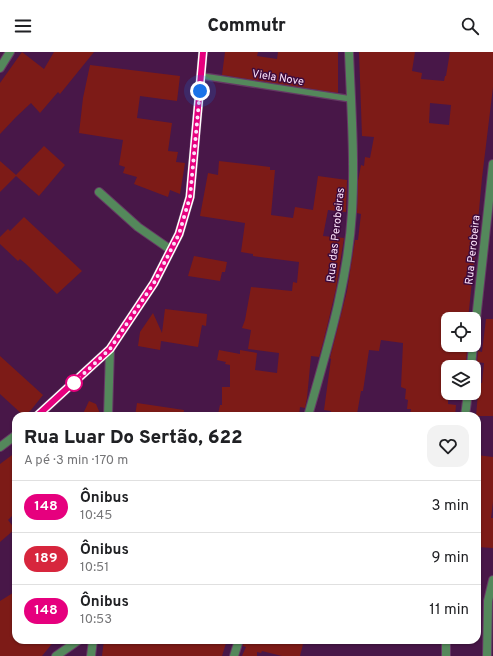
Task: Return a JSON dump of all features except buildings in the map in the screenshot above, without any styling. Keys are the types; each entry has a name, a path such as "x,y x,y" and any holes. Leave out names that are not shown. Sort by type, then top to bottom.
{"street":[{"path":"0,68 10,52"},
{"path":"41,412 110,349 154,283 179,234 190,197 203,52"},
{"name":"Rua das Perobeiras","path":"309,412 323,365 344,278 352,213 354,159 349,52"},
{"name":"Rua Perobeira","path":"477,312 493,164"},
{"path":"99,192 138,226 171,250"},
{"path":"108,412 110,349"},
{"path":"466,412 467,400"},
{"path":"0,447 12,438"},
{"path":"487,656 488,601 493,580"},
{"path":"56,656 73,644"},
{"path":"91,656 92,644"},
{"path":"234,656 238,644"},
{"path":"446,644 446,656"}],"lane":[{"name":"Viela Nove","path":"202,76 351,99"}],"bus line":[{"name":"148","path":"41,412 110,349 154,283 179,234 190,197 203,52"}],"route":[{"path":"74,383 110,349 154,283 179,234 190,197 200,91"}]}
